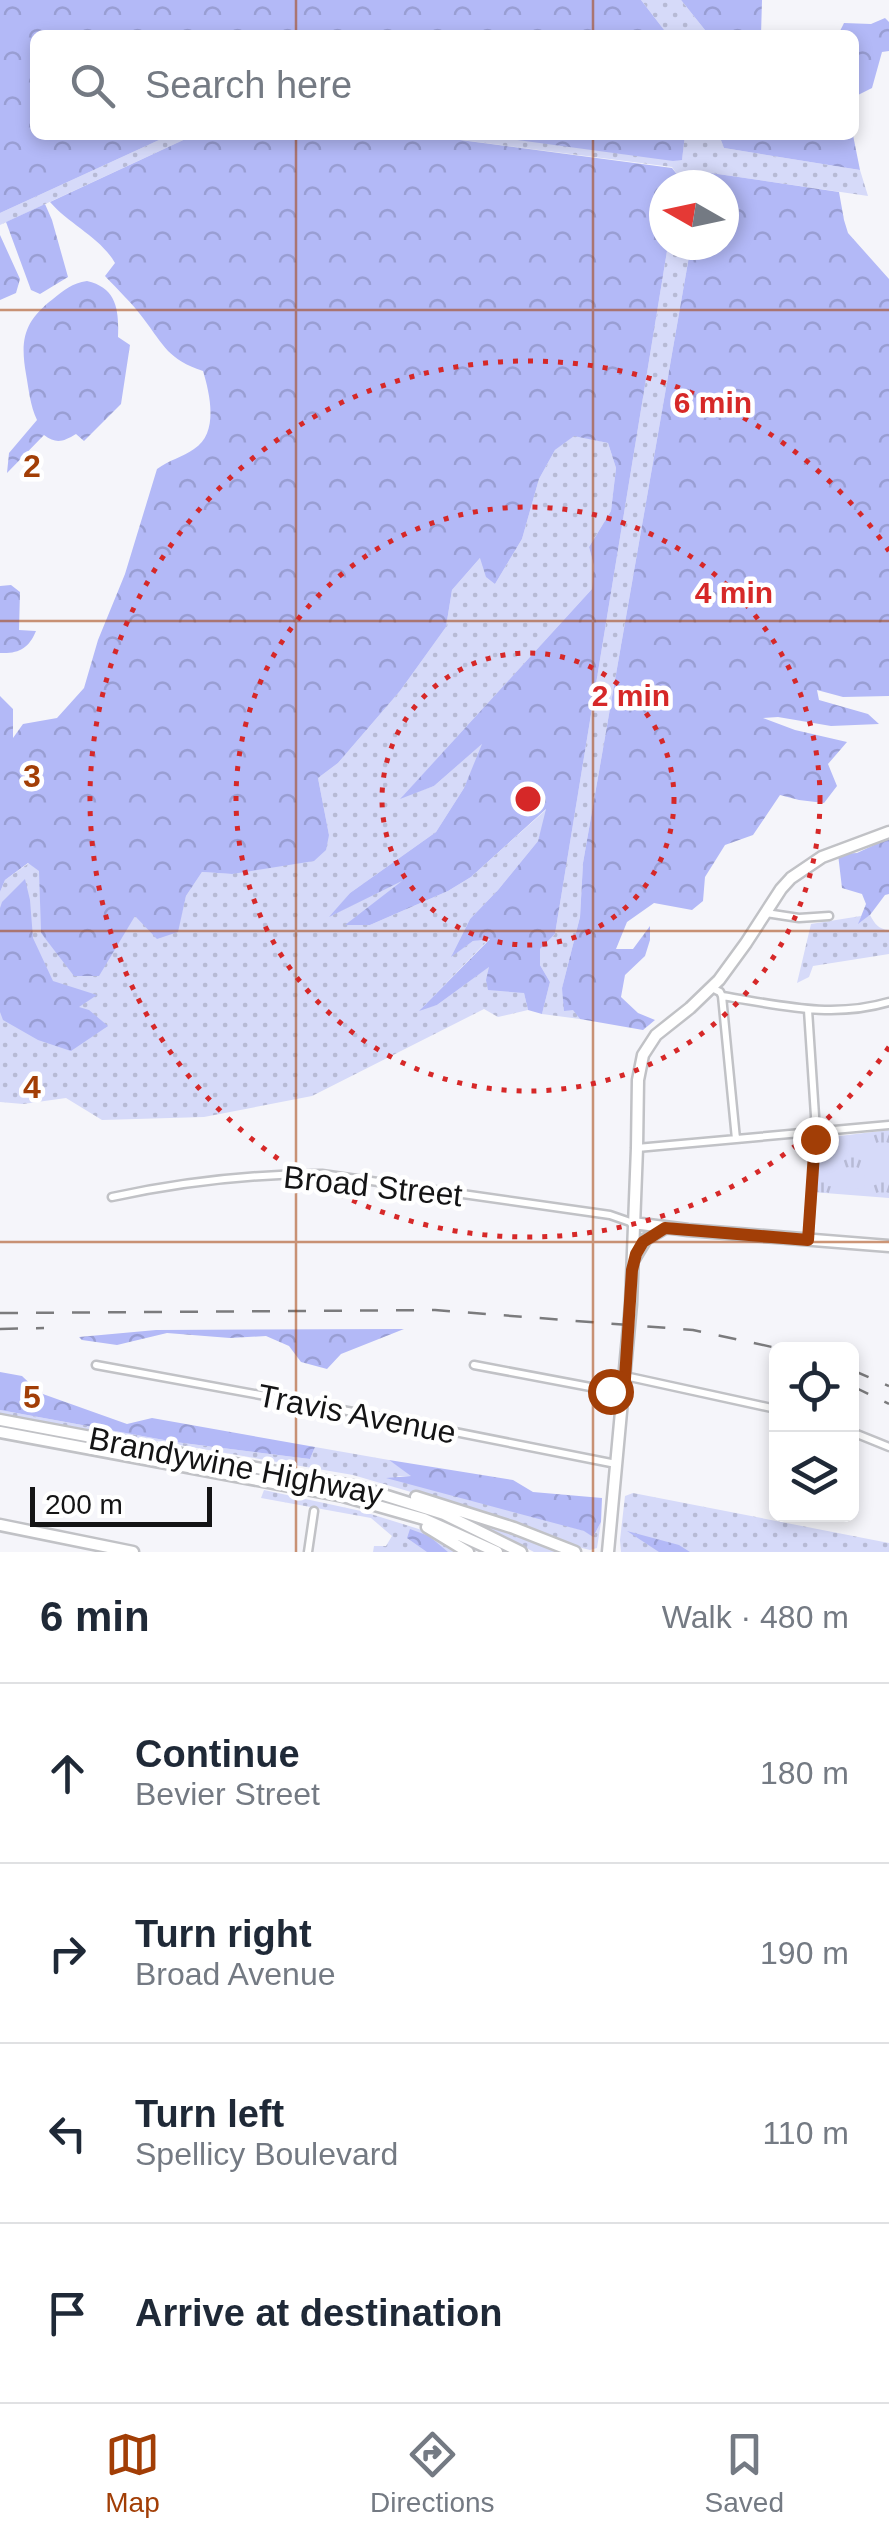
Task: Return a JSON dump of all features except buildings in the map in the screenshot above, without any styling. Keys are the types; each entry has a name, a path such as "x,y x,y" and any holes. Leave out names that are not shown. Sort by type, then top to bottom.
{"main road":[{"path":"608,1552 632,1270 639,1066 646,1048 662,1029 717,992 781,888 807,866 837,850 889,832"},
{"path":"633,1223 889,1246"},
{"path":"632,1270 643,1242 665,1228"},
{"name":"Brandywine Highway","path":"0,1420 336,1482 412,1502 521,1552"},
{"name":"Brandywine Highway","path":"0,1432 376,1504 438,1525 497,1552"},
{"path":"292,1474 332,1476 388,1488 575,1552"},
{"path":"376,1504 436,1531 468,1552"},
{"path":"0,1525 102,1549 133,1552"}],"street":[{"path":"765,913 799,918 829,916"},
{"path":"736,1139 717,992 808,1010 843,1012 889,1002"},
{"path":"808,1010 816,1131 808,1240"},
{"path":"638,1148 889,1126"},
{"name":"Broad Street","path":"112,1197 181,1183 322,1174 610,1215 633,1223"},
{"name":"Travis Avenue","path":"96,1364 617,1464"},
{"path":"474,1365 624,1394"},
{"path":"625,1376 769,1407"},
{"path":"859,1435 889,1447"},
{"path":"308,1552 314,1511"}],"green space":[{"path":"0,0 641,0 664,30 30,30 30,140 159,140 0,213"},
{"path":"641,0 681,0 705,30 664,30"},
{"path":"681,0 762,0 761,30 705,30"},
{"path":"885,18 889,22 889,51 882,52 872,88 859,94 859,30 840,30 844,23 871,24"},
{"path":"159,140 183,140 0,225 0,213"},
{"path":"183,140 460,140 674,170 649,170 649,260 666,260 555,934 540,949 540,965 550,982 542,1014 528,1010 524,993 488,990 489,967 437,1005 419,1011 490,939 473,941 451,957 470,919 538,841 546,809 471,877 448,891 370,925 345,925 402,881 329,917 350,893 436,832 464,788 482,744 434,786 400,799 592,589 594,566 589,547 611,511 616,468 608,443 574,436 555,450 539,479 522,539 495,584 486,577 480,558 452,590 446,627 400,691 338,763 318,778 329,835 326,850 314,861 232,874 202,872 186,896 178,932 157,939 135,916 99,976 74,976 41,933 39,871 28,863 5,880 0,892 0,696 13,709 13,738 23,724 57,718 84,688 157,469 202,442 210,423 203,371 168,351 105,276 115,263 109,254 50,202"},
{"path":"461,140 523,140 682,159 684,140 721,140 724,148 860,170 868,196 739,177 739,170 674,170"},
{"path":"518,140 684,140 682,160"},
{"path":"721,140 854,140 860,170 724,148"},
{"path":"739,177 839,192 848,233 889,279 889,696 843,697 817,690 819,700 868,714 879,724 831,726 763,718 847,742 828,764 837,786 824,803 780,795 753,835 725,845 705,877 703,901 692,910 654,903 627,922 616,949 633,949 650,926 645,956 625,975 621,997 638,1013 655,1020 643,1030 580,1019 573,1010 564,1011 562,988 580,917 583,863 688,260 739,260"},
{"path":"45,204 68,277 40,294 31,290 6,222"},
{"path":"0,235 20,279 16,293 0,300"},
{"path":"666,260 688,260 583,863 580,917 562,988 580,1019 542,1014 550,982 540,965 540,949 555,934"},
{"path":"87,281 110,295 117,309 118,337 130,345 121,404 84,441 76,434 60,441 44,435 7,473 9,453 37,420 24,362 26,332 43,307 69,287"},
{"path":"574,435 608,443 616,468 611,511 589,547 594,566 592,589 402,797 434,786 484,742 464,788 436,832 350,893 332,915 409,877 347,925 370,925 448,891 471,877 548,808 538,841 470,919 452,955 473,941 491,937 421,1009 437,1005 490,966 524,993 528,1010 498,1017 484,1009 312,1096 204,1117 102,1120 66,1098 23,1104 0,1102 0,892 5,880 29,863 40,871 41,933 136,915 177,932 186,896 202,872 232,874 329,835 318,778 338,763 400,691 446,627 452,590 481,557 495,584 522,539 539,479 555,450"},
{"path":"11,585 20,592 19,630 36,631 22,649 0,653 0,586"},
{"path":"889,838 889,894 858,924 866,904 862,894 842,888 838,854 857,853"},
{"path":"25,879 33,938 53,981 97,995 79,1007 108,1026 71,1051 38,1040 3,1020 0,1012 0,908"},
{"path":"870,915 877,926 889,930 889,954 813,966 809,977 797,983 811,924 861,916 859,923"},
{"path":"889,1130 889,1198 812,1192 815,1139"},
{"path":"829,1166 865,1169 864,1189 827,1186"},
{"path":"404,1329 341,1354 327,1369 301,1362 289,1346 266,1336 230,1338 167,1333 117,1345 79,1337 156,1330"},
{"path":"0,1372 22,1376 40,1393 127,1424 152,1418 315,1447 310,1459 175,1442 0,1410"},
{"path":"0,1410 175,1442 310,1459 315,1447 389,1460 413,1476 396,1476 585,1531 593,1537 601,1522 597,1548 582,1548 513,1522 353,1475 0,1414"},
{"path":"389,1460 513,1480 533,1492 602,1498 601,1522 593,1537 584,1531 386,1478 411,1476"},
{"path":"264,1490 361,1511 438,1535 459,1552 373,1552 374,1546 386,1546 392,1536 371,1518 261,1498"},
{"path":"633,1493 889,1543 889,1552 621,1552 625,1496"},
{"path":"475,1519 565,1552 534,1552"},
{"path":"410,1529 429,1536 448,1552 427,1552 407,1538"},
{"path":"627,1531 679,1545 690,1552 659,1552"}],"railway":[{"path":"0,1313 435,1310 693,1330 769,1346"},
{"path":"0,1329 44,1328"},
{"path":"859,1373 889,1386"},
{"path":"859,1389 889,1404"}],"route":[{"path":"610,1391 624,1394 632,1270 643,1242 665,1228 808,1240 815,1139"}]}
